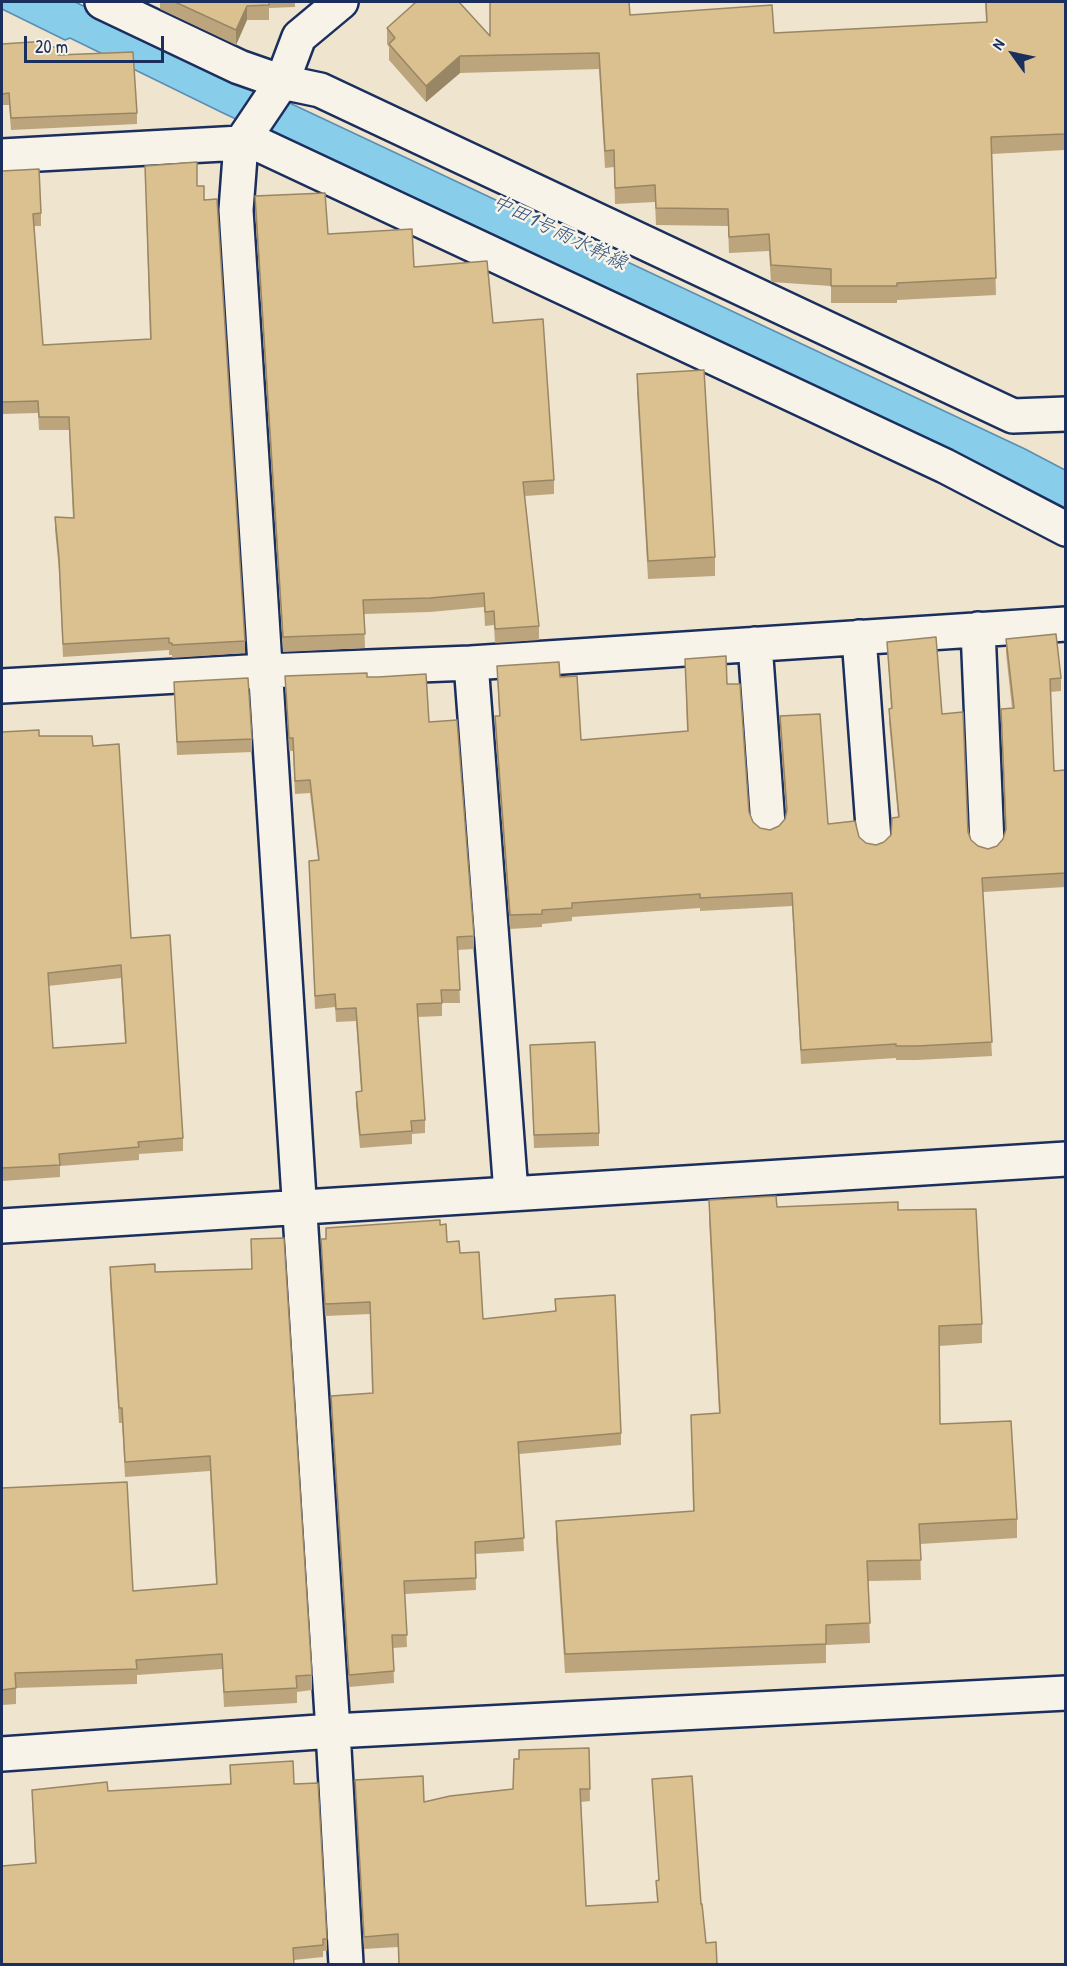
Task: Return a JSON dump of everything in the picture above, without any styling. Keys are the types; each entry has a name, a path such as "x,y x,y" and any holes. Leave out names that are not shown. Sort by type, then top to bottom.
{"street":[{"path":"102,2 239,67 282,82 320,90 1013,416 1065,414"},
{"path":"341,2 299,37 282,82 243,140 236,210 346,1965"},
{"path":"2,156 243,140 945,466 1065,529"},
{"path":"2,686 471,663 1065,624"},
{"path":"978,629 987,844"},
{"path":"859,637 874,840"},
{"path":"755,644 768,825"},
{"path":"471,663 511,1193"},
{"path":"2,1226 1065,1158"},
{"path":"2,1754 333,1731 1065,1693"}],"water":[{"name":"中田1号雨水幹線","path":"2,2 75,2 1025,449 1065,470 1065,517 525,255 70,38 65,40 2,9"}],"building":[{"path":"175,2 269,2 269,5 247,6 236,30"},
{"path":"416,2 459,2 490,36 490,2 629,2 630,15 772,5 774,33 987,22 986,2 1065,2 1065,134 991,137 996,278 897,283 897,286 831,286 831,269 771,265 769,234 729,237 728,209 656,208 655,185 615,188 614,150 605,151 599,53 460,56 426,86 389,44 395,38 387,28"},
{"path":"47,41 48,47 58,47 58,55 133,52 137,113 11,118 9,93 2,94 2,44"},
{"path":"197,162 197,186 204,186 204,200 217,199 245,641 172,645 169,643 169,638 63,644 55,517 74,518 69,417 39,417 38,401 2,402 2,171 39,169 41,213 33,214 43,345 151,339 145,166"},
{"path":"325,193 328,234 412,229 414,267 487,261 493,323 543,319 554,480 523,482 539,626 495,629 494,611 485,612 484,593 430,598 363,600 365,634 283,637 255,196"},
{"path":"704,370 715,557 648,561 637,374"},
{"path":"1056,634 1061,678 1050,679 1054,771 1065,770 1065,873 982,878 992,1042 917,1046 896,1046 896,1044 801,1050 792,893 700,898 700,894 572,903 572,908 542,910 542,914 510,915 495,716 500,716 497,666 559,662 560,677 577,676 581,740 688,731 685,659 726,656 727,684 740,684 749,812 753,822 760,828 770,830 779,826 785,819 787,810 780,716 820,714 828,824 855,821 859,837 866,843 876,845 884,842 891,835 892,818 899,817 889,709 892,708 887,642 936,637 942,714 963,712 968,832 971,840 978,846 988,849 997,846 1003,839 1006,829 1001,709 1014,708 1006,639"},
{"path":"367,673 367,677 426,674 429,722 457,720 474,936 457,937 460,990 441,990 442,1003 417,1004 425,1120 411,1121 412,1131 360,1135 356,1092 362,1091 356,1008 336,1009 335,994 315,996 309,861 319,860 310,780 295,781 293,738 289,738 285,676"},
{"path":"248,678 252,739 177,742 174,682"},
{"path":"39,730 39,736 92,736 93,746 119,744 131,938 170,935 183,1138 138,1142 139,1147 59,1154 60,1165 2,1168 2,732","holes":["121,965 126,1043 53,1048 48,973"]},
{"path":"595,1042 599,1133 534,1135 530,1045"},
{"path":"776,1196 777,1207 898,1202 898,1210 976,1209 982,1324 939,1326 940,1424 1011,1421 1017,1519 919,1524 921,1560 867,1561 870,1623 826,1625 826,1644 565,1654 556,1521 694,1511 691,1415 720,1413 709,1200"},
{"path":"440,1220 440,1225 446,1224 447,1242 459,1241 460,1253 479,1252 483,1319 556,1311 555,1299 615,1295 621,1433 518,1442 524,1538 475,1542 476,1578 404,1581 407,1635 392,1635 394,1671 349,1675 331,1396 373,1393 370,1302 325,1304 321,1239 326,1239 326,1228"},
{"path":"284,1238 312,1675 296,1676 297,1688 224,1692 222,1654 136,1660 137,1669 15,1673 16,1688 2,1690 2,1488 127,1482 133,1591 217,1584 210,1456 125,1462 122,1408 119,1408 110,1267 155,1264 155,1272 252,1269 251,1239"},
{"path":"589,1748 590,1789 580,1789 586,1906 658,1902 656,1881 659,1880 652,1779 692,1776 706,1943 716,1942 717,1965 399,1965 398,1934 364,1937 355,1780 423,1776 424,1802 450,1796 513,1789 514,1759 519,1759 519,1750"},
{"path":"293,1761 294,1784 318,1783 327,1939 323,1939 323,1945 293,1948 294,1965 2,1965 2,1866 36,1863 32,1790 107,1782 108,1791 231,1784 230,1765"}]}
